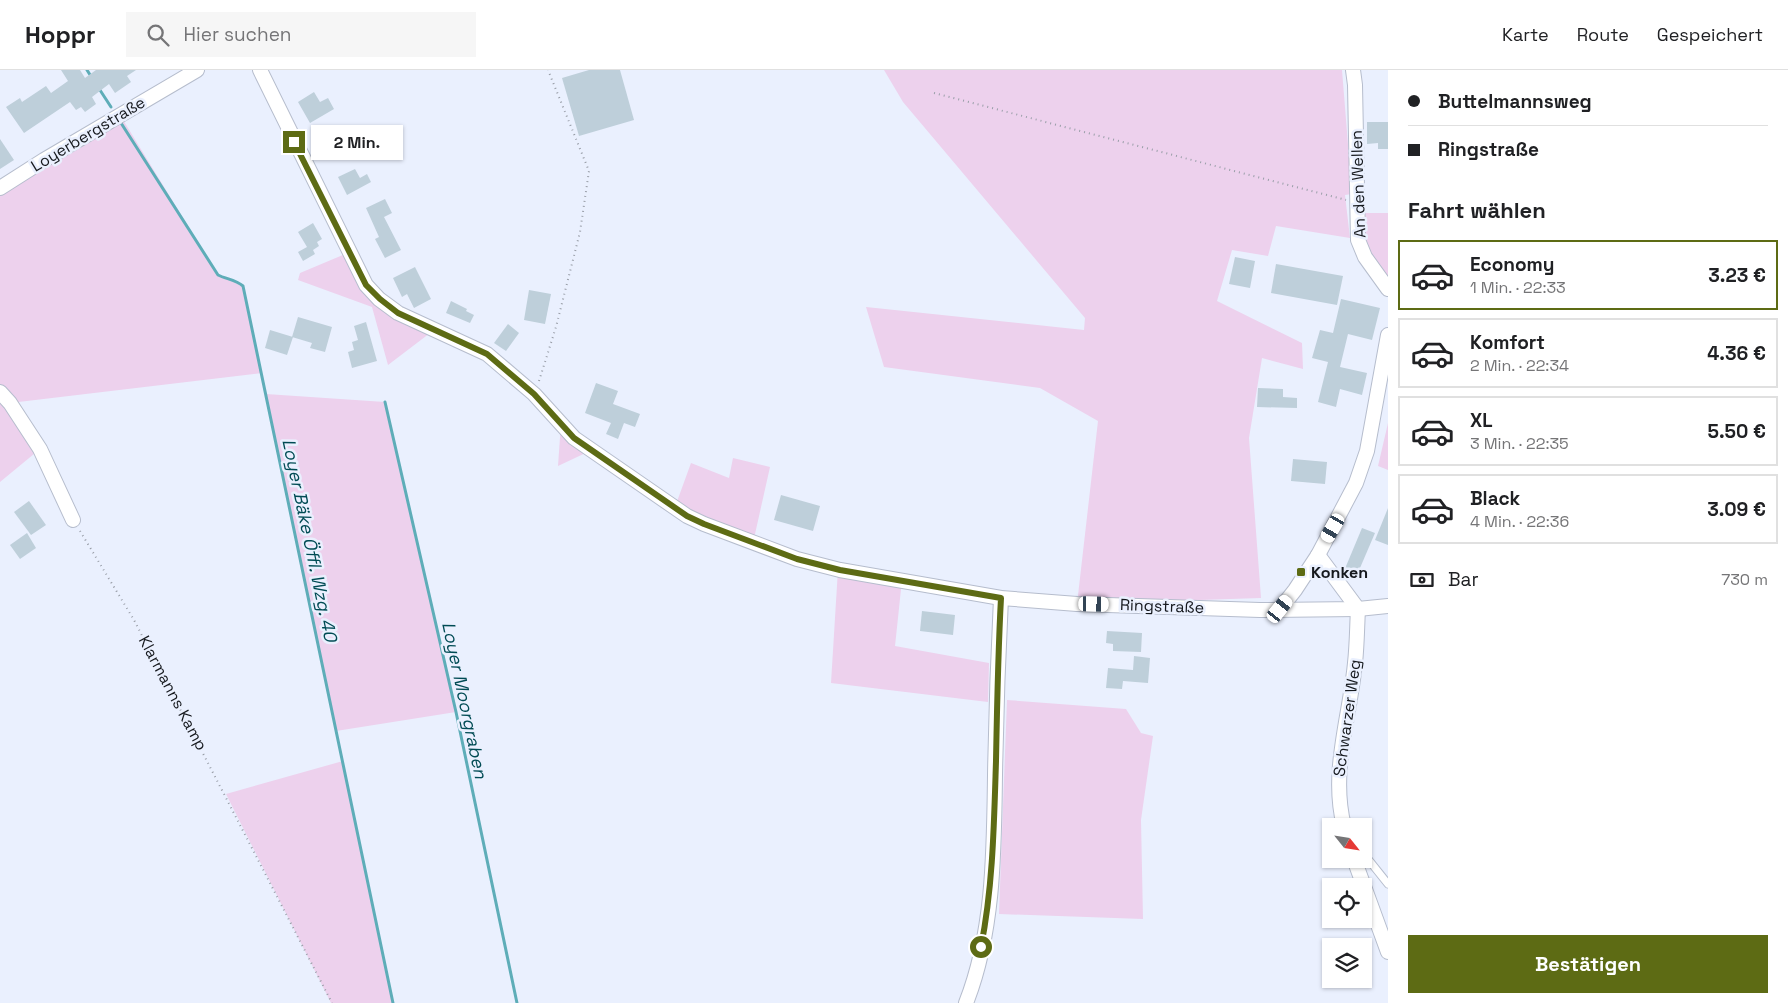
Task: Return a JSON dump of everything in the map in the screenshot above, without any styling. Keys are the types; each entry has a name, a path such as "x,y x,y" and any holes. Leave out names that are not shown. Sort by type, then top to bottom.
{"street":[{"path":"175,76 197,70"},
{"name":"Ringstraße","path":"260,70 366,285 398,313 487,354 534,394 574,438 687,516 797,559 840,570 1001,598 1077,604 1280,609 1358,610 1388,606"},
{"name":"An den Wellen","path":"1353,70 1358,240 1365,257 1388,289"},
{"name":"Loyerbergstraße","path":"0,188 175,76"},
{"path":"1280,609 1295,590 1318,554 1356,483 1367,450 1388,335"},
{"path":"0,392 10,403 40,449 73,520"},
{"path":"1318,554 1358,610"},
{"path":"966,1003 975,981 988,914 994,833 1001,598"},
{"name":"Schwarzer Weg","path":"1343,818 1338,789 1343,741 1356,663 1358,610"},
{"path":"1357,868 1388,952"}],"lane":[{"path":"1372,864 1388,884"}],"path":[{"path":"534,394 556,327 580,232 589,171 548,70"},
{"path":"934,93 1358,204"},
{"name":"Klarmanns Kamp","path":"73,520 134,620 332,1003"}],"shaded area":[{"path":"884,70 1342,70 1352,194 1345,195 1350,238 1276,226 1268,256 1232,250 1217,301 1302,343 1303,369 1262,358 1249,438 1261,598 1077,604 1098,421 1040,388 884,367 866,307 1084,330 1085,318 903,102"},
{"path":"120,115 218,275 243,286 262,373 10,403 40,449 0,482 0,188"},
{"path":"1361,213 1388,213 1388,285 1368,259"},
{"path":"350,252 366,285 434,330 388,365 372,307 298,280 300,273"},
{"path":"266,394 385,402 456,712 336,731"},
{"path":"561,423 592,450 558,466"},
{"path":"1388,423 1388,470 1378,466"},
{"path":"733,458 770,467 753,543 675,507 691,463 729,478"},
{"path":"838,569 902,580 895,646 989,663 988,702 831,683"},
{"path":"1007,700 1126,709 1141,733 1153,736 1141,820 1143,919 999,914"},
{"path":"343,761 393,1003 331,1003 226,794"}],"building":[{"path":"61,70 80,70 85,78 96,70 136,70 127,76 131,82 115,93 109,84 92,97 96,104 85,112 81,107 76,110 70,102 24,133 6,107 20,98 22,102 46,86 51,93 68,81"},
{"path":"589,70 620,70 634,120 579,136 562,78"},
{"path":"314,92 320,102 328,98 334,109 310,123 298,102"},
{"path":"1367,122 1388,122 1388,149 1378,149 1378,143 1367,144"},
{"path":"334,130 342,146 324,155 316,140"},
{"path":"0,139 14,160 0,169"},
{"path":"355,169 360,178 367,174 371,182 347,195 338,177"},
{"path":"385,199 392,213 384,217 401,250 385,258 375,239 379,237 366,208"},
{"path":"313,223 322,239 317,242 319,246 313,250 315,254 303,261 298,252 307,247 298,232"},
{"path":"1235,257 1255,261 1250,288 1229,284"},
{"path":"1276,264 1343,276 1337,305 1271,293"},
{"path":"415,267 431,299 414,308 407,294 402,297 393,278"},
{"path":"529,290 551,294 545,324 524,320"},
{"path":"1341,299 1380,308 1372,340 1348,334 1340,367 1367,373 1362,395 1340,389 1336,407 1318,402 1328,362 1312,358 1320,330 1333,333"},
{"path":"451,301 474,315 470,323 446,313"},
{"path":"298,317 332,327 325,352 310,348 312,343 292,337"},
{"path":"366,322 377,361 352,368 348,352 354,350 352,342 358,340 354,326"},
{"path":"508,324 519,333 506,351 494,343"},
{"path":"270,330 293,337 287,355 265,348"},
{"path":"596,383 618,391 613,404 640,414 635,427 624,423 618,439 606,434 611,423 585,413"},
{"path":"1258,388 1283,389 1283,397 1297,398 1297,408 1257,407"},
{"path":"1293,459 1327,462 1325,484 1291,481"},
{"path":"781,495 820,506 813,531 774,520"},
{"path":"29,501 46,525 31,535 14,512"},
{"path":"1388,508 1388,545 1375,540"},
{"path":"1362,528 1375,533 1357,575 1344,571"},
{"path":"27,533 36,548 20,559 10,545"},
{"path":"922,611 955,615 953,635 920,631"},
{"path":"1107,631 1142,633 1141,652 1113,651 1113,644 1106,643"},
{"path":"1134,656 1150,658 1148,683 1123,681 1122,689 1106,688 1108,668 1133,670"}],"waterway":[{"name":"Loyer Bäke Öffl. Wzg. 40","path":"87,70 92,78"},
{"name":"Loyer Bäke Öffl. Wzg. 40","path":"98,87 111,107"},
{"name":"Loyer Bäke Öffl. Wzg. 40","path":"121,123 218,275 243,286 393,1003"},
{"name":"Loyer Moorgraben","path":"385,402 456,712 517,1003"}],"place":[{"name":"Konken","path":"1301,572"}],"route":[{"path":"294,142 366,285 380,299 398,313 487,354 534,394 574,438 687,516 797,559 840,570 1001,598 994,833 988,914 981,947"}]}
